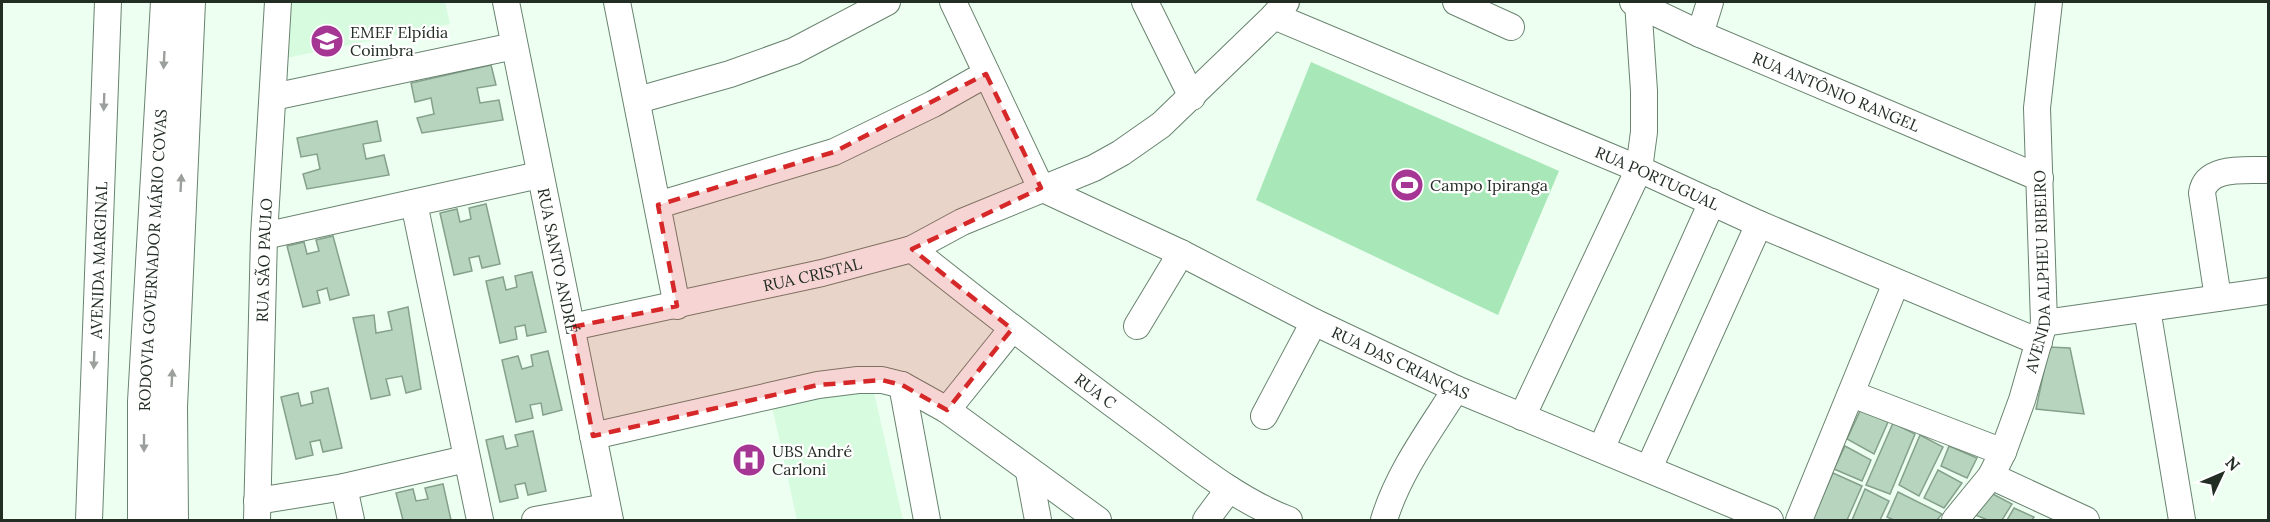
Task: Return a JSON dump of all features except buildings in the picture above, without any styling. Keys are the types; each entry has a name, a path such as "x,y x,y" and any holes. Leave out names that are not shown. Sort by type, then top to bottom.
{"main road":[{"name":"RODOVIA GOVERNADOR MÁRIO COVAS","path":"144,520 144,402 167,2"},
{"name":"RODOVIA GOVERNADOR MÁRIO COVAS","path":"172,520 171,407 189,2"}],"street":[{"name":"AVENIDA MARGINAL","path":"89,520 108,2"},
{"name":"RUA SÃO PAULO","path":"257,511 264,236 278,2"},
{"name":"RUA SANTO ANDRÉ","path":"506,2 608,514"},
{"path":"617,2 677,306"},
{"path":"638,100 729,74 794,51 887,2"},
{"path":"953,2 1041,188"},
{"path":"1145,2 1192,97"},
{"path":"1455,2 1511,27"},
{"path":"1522,417 1639,169 1644,132 1644,91 1636,2"},
{"name":"RUA ANTÔNIO RANGEL","path":"1636,2 1701,34 2040,178"},
{"path":"1701,34 1710,2"},
{"name":"AVENIDA ALPHEU RIBEIRO","path":"1955,520 1990,476 2003,452 2022,400 2042,332 2037,108 2049,2"},
{"name":"RUA CRISTAL","path":"572,327 822,273 912,249 962,222 1094,168 1121,153 1161,125 1280,9"},
{"name":"RUA PORTUGUAL","path":"1280,9 1896,283 2042,332"},
{"path":"273,97 514,46"},
{"path":"658,205 834,152 933,104 986,74"},
{"path":"2218,298 2203,187 2208,179 2216,174 2268,170"},
{"path":"264,236 539,175"},
{"name":"RUA DAS CRIANÇAS","path":"1041,188 1181,253 1314,322 1456,388 1770,520"},
{"path":"1600,449 1712,202"},
{"path":"414,203 480,520"},
{"path":"1649,468 1759,224"},
{"name":"RUA C","path":"912,249 1012,329 1229,489 1273,514 1289,520"},
{"path":"1137,326 1181,253"},
{"path":"1799,520 1896,283"},
{"path":"2042,332 2147,309 2268,291"},
{"path":"2147,309 2182,520"},
{"path":"1264,416 1314,322"},
{"path":"947,410 1012,329"},
{"path":"593,436 818,386 858,380 882,380 902,384 947,410 1029,472 1098,520"},
{"path":"902,384 927,520"},
{"path":"1384,520 1418,449 1456,388"},
{"path":"1852,394 2003,452"},
{"path":"257,511 344,486 466,459"},
{"path":"1029,472 1038,520"},
{"path":"1990,476 2086,520"},
{"path":"344,486 351,520"},
{"path":"1206,520 1229,489"},
{"path":"535,520 608,514"}],"highlighted area":[{"path":"986,74 1041,188 912,249 1012,329 947,410 902,385 882,380 818,385 593,436 572,327 677,306 658,205 834,152"}],"shaded area":[{"name":"EMEF Elpídia Coimbra","path":"289,2 445,2 450,24 286,58"},
{"path":"872,384 903,520 797,520 772,406"}],"green space":[{"name":"Campo Ipiranga","path":"1311,62 1559,171 1498,315 1256,200"}],"place":[{"name":"EMEF Elpídia Coimbra","path":"327,41"},
{"name":"Campo Ipiranga","path":"1407,185"},
{"name":"UBS André Carloni","path":"749,460"}]}
